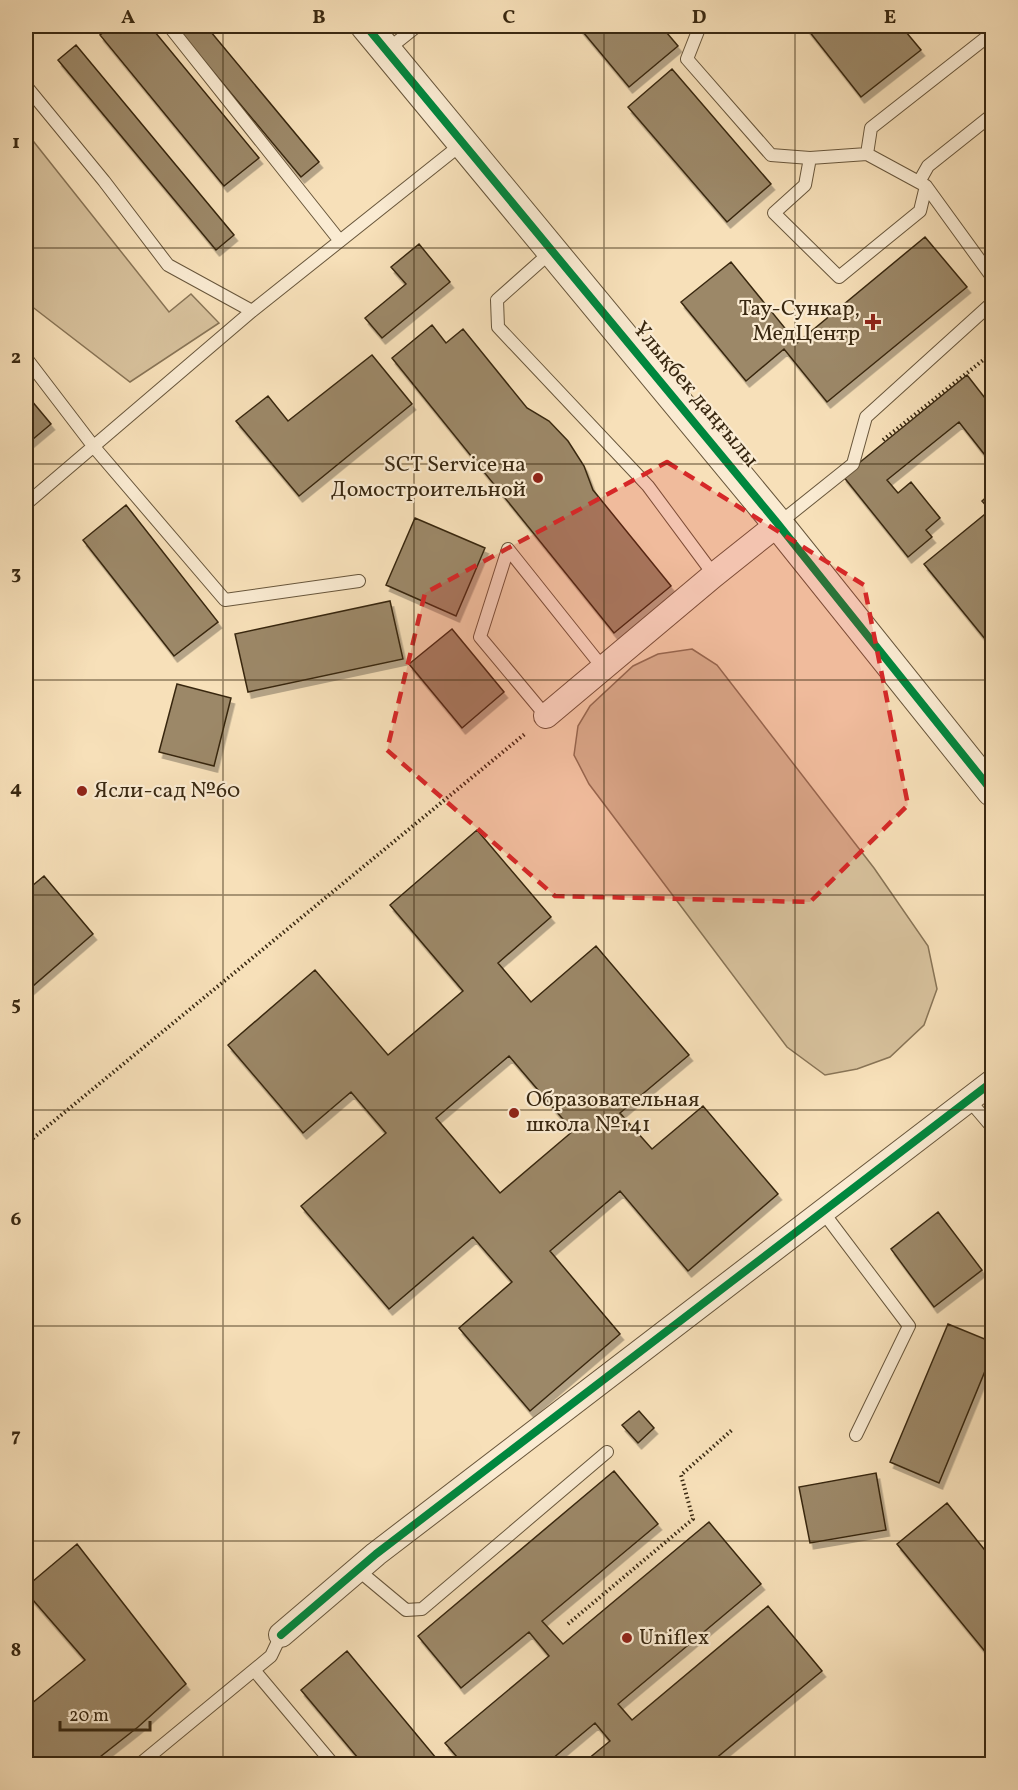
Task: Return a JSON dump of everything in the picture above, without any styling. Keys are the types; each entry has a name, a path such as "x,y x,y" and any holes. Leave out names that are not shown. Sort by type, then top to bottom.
{"street":[{"name":"Ұлықбек даңғылы","path":"366,26 778,524 993,791"},
{"path":"546,716 778,524"},
{"path":"281,1635 358,1569 993,1082"}],"lane":[{"path":"169,26 340,241"},
{"path":"387,50 417,26"},
{"path":"700,26 687,59 771,155 810,158 867,154 922,184 993,277"},
{"path":"867,154 871,128 993,33"},
{"path":"26,86 104,181 168,266 252,312"},
{"path":"810,158 805,185 774,213 839,277 920,211 922,184 928,166 993,115"},
{"path":"26,504 252,312 463,143"},
{"path":"552,251 497,300 498,327 648,486 714,575"},
{"path":"778,524 854,464 866,417 993,303"},
{"path":"26,358 94,447 225,600 359,581"},
{"path":"546,716 480,637 508,549 603,668"},
{"path":"969,1100 993,1127"},
{"path":"823,1212 909,1326 856,1435"},
{"path":"358,1569 406,1610 422,1608 608,1452"},
{"path":"141,1764 271,1656 281,1635"},
{"path":"254,1670 333,1764"}],"path":[{"path":"854,464 993,353"},
{"path":"26,1144 546,716"},
{"path":"568,1624 693,1519 681,1475 732,1430"}],"highlighted area":[{"path":"667,462 864,585 908,805 810,902 555,896 387,750 425,593"}],"shaded area":[{"path":"26,132 169,312 191,294 219,323 130,382 26,302"},
{"path":"692,649 717,665 874,868 928,946 937,989 924,1025 890,1057 857,1069 825,1075 787,1047 589,784 574,755 578,726 590,706 633,666 658,654"}],"building":[{"path":"112,26 150,26 259,158 224,186 100,35"},
{"path":"175,26 206,26 319,162 301,177"},
{"path":"578,26 661,26 678,46 629,87"},
{"path":"805,26 901,26 921,50 861,97"},
{"path":"76,45 234,235 216,250 58,60"},
{"path":"672,69 771,184 727,222 628,107"},
{"name":"Тау-Сункар, МедЦентр","path":"925,237 967,287 827,402 784,349 746,381 681,302 731,262 797,343"},
{"path":"419,244 450,282 382,338 365,318 406,284 391,267"},
{"name":"SCT Service на Домостроительной","path":"432,325 446,343 463,329 527,408 549,421 568,441 584,466 593,490 671,586 614,633 392,358"},
{"path":"372,355 412,404 299,496 236,421 268,396 288,421"},
{"path":"967,375 992,407 992,464 959,422 887,480 898,493 911,482 940,518 926,530 932,537 908,557 843,476"},
{"path":"26,394 51,424 26,445"},
{"path":"992,492 992,642 990,645 924,564 990,510 982,501"},
{"path":"126,505 218,622 174,656 83,540"},
{"path":"415,518 485,548 456,616 386,585"},
{"path":"390,601 403,659 248,692 235,634"},
{"path":"452,629 504,692 462,728 409,664"},
{"path":"177,684 231,698 214,766 159,752"},
{"name":"Образовательная школа №141","path":"477,830 551,917 498,963 531,1002 596,946 689,1055 620,1113 652,1149 703,1106 778,1194 688,1271 620,1191 550,1251 620,1334 530,1411 459,1328 512,1282 473,1237 389,1309 301,1206 386,1133 351,1092 303,1133 228,1045 315,970 388,1055 463,991 390,905","holes":["509,1056 573,1131 500,1193 436,1118"]},
{"path":"44,876 93,934 26,992 26,891"},
{"path":"938,1212 982,1270 934,1307 891,1249"},
{"path":"948,1324 992,1342 992,1354 939,1483 890,1462"},
{"path":"639,1411 654,1428 638,1443 622,1425"},
{"path":"614,1471 658,1524 542,1621 563,1644 709,1522 761,1584 618,1704 632,1720 768,1606 822,1671 709,1764 582,1764 610,1741 595,1723 546,1764 463,1764 445,1743 549,1656 529,1632 461,1688 418,1636"},
{"path":"876,1473 886,1530 810,1543 799,1487"},
{"path":"947,1503 992,1559 992,1660 897,1544"},
{"path":"77,1544 186,1684 138,1727 91,1764 26,1764 26,1708 85,1660 26,1592 26,1587"},
{"path":"347,1651 441,1764 363,1764 301,1690"}],"cycle path":[{"path":"366,26 778,524 992,791"},
{"path":"281,1635 376,1554 992,1082"}],"place":[{"name":"Тау-Сункар, МедЦентр","path":"873,322"},
{"name":"SCT Service на Домостроительной","path":"538,478"},
{"name":"Ясли-сад №60","path":"82,791"},
{"name":"Образовательная школа №141","path":"514,1113"},
{"name":"Uniflex","path":"627,1638"}]}
